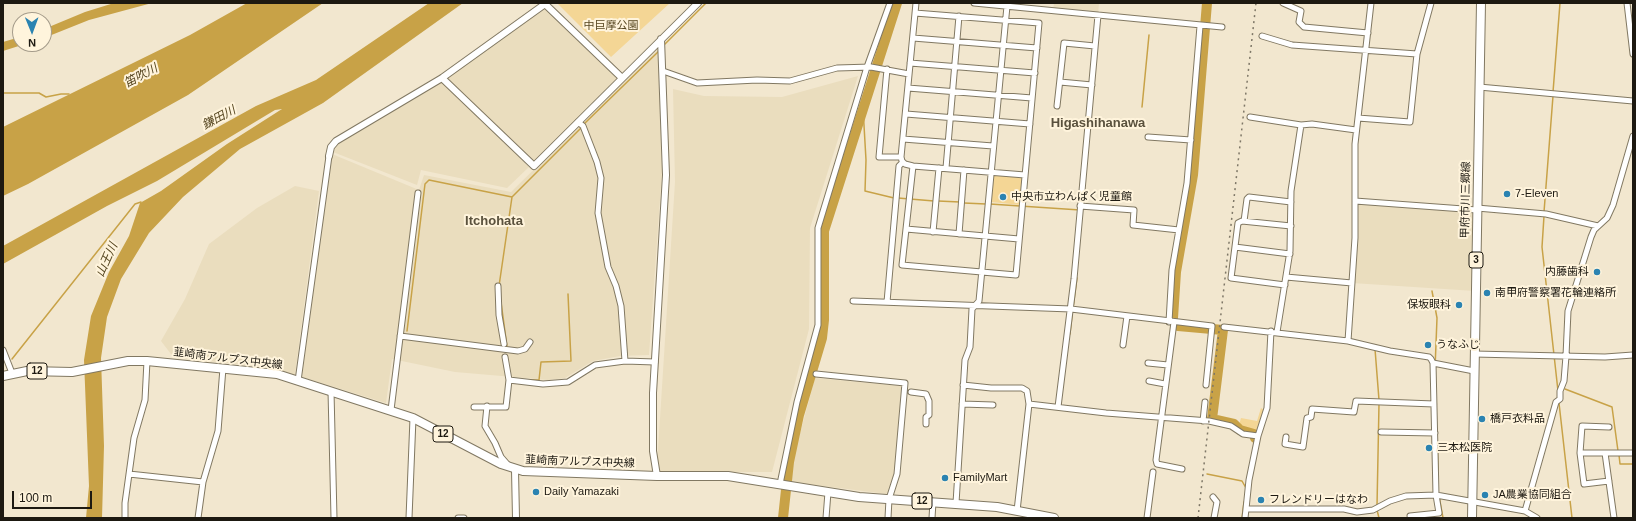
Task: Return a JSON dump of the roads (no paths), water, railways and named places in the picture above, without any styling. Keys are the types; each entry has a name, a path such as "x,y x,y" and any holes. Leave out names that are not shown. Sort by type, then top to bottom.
{"main road":[{"name":"甲府市川三郷線","path":"1472,518 1481,3"},
{"name":"韮崎南アルプス中央線","path":"3,376 27,371 72,372 128,361 147,361 277,374 413,418 515,470 657,476 728,476 828,492 889,499 997,507 1040,517 1054,518"}],"street":[{"path":"442,78 534,166 698,3"},
{"path":"785,485 797,402 818,326 818,228 890,3"},
{"path":"886,302 899,166 902,160 916,3"},
{"path":"974,3 1222,27"},
{"path":"1283,3 1301,11 1299,22 1304,27 1368,33"},
{"path":"1348,341 1355,238 1356,130 1371,3"},
{"path":"1358,118 1410,122 1417,54 1431,3"},
{"path":"1627,3 1633,54"},
{"path":"298,381 328,156 336,141 442,78 546,4 622,78"},
{"path":"956,504 965,360 970,347 972,309 979,301 1007,6"},
{"path":"913,166 902,265 1016,275 1039,23 915,13"},
{"path":"1058,407 1071,309 1098,15"},
{"path":"946,168 959,16"},
{"path":"1182,470 1157,464 1156,460 1172,322 1172,270 1187,184 1201,26"},
{"path":"1262,36 1292,45 1417,54"},
{"path":"913,38 1037,48"},
{"path":"657,476 653,451 655,362 666,175 661,39"},
{"path":"1057,106 1064,43 1095,46"},
{"path":"910,63 1034,73"},
{"path":"663,71 697,84 757,80 790,81 837,68 869,67 910,74"},
{"path":"887,69 879,156 902,160 913,166 1025,175"},
{"path":"1060,82 1092,85"},
{"path":"1479,87 1633,100"},
{"path":"908,88 1032,98"},
{"path":"906,114 1030,124"},
{"path":"1250,117 1301,125 1312,124 1356,130"},
{"path":"578,122 583,126 598,162 601,189 598,213 608,267 616,286 621,306 625,361"},
{"path":"1245,518 1256,436 1265,419 1267,408 1274,332 1285,285 1290,254 1291,191 1301,125"},
{"path":"1525,511 1564,381 1568,311 1590,237 1611,212 1633,136"},
{"path":"1148,137 1191,140"},
{"path":"903,139 993,146"},
{"path":"932,232 939,168"},
{"path":"959,234 964,170"},
{"path":"391,410 418,193"},
{"path":"1244,221 1247,199 1249,197 1291,202"},
{"path":"1355,201 1544,214 1598,226"},
{"path":"1080,208 1134,210 1133,225 1179,230"},
{"path":"1285,285 1232,278 1235,247 1238,222 1244,221 1291,226"},
{"path":"906,229 1019,239"},
{"path":"1235,247 1290,254"},
{"path":"1286,277 1352,284"},
{"path":"498,286 499,316 504,344"},
{"path":"853,301 1071,309 1212,326 1206,385"},
{"path":"1123,345 1127,316"},
{"path":"1224,327 1348,341 1390,351 1429,357 1435,363 1474,371"},
{"path":"400,336 518,351 525,349 530,342"},
{"path":"3,350 12,373"},
{"path":"1474,354 1566,356 1633,355"},
{"path":"474,406 506,407 509,380 505,357"},
{"path":"125,518 125,503 134,438 145,400 147,361"},
{"path":"509,380 536,384 560,384 568,382 595,365 625,361 655,362"},
{"path":"1148,363 1168,366"},
{"path":"1410,516 1439,513 1436,494 1434,404 1435,363"},
{"path":"3,367 8,365"},
{"path":"198,518 203,482 218,431 223,368"},
{"path":"816,374 905,382 897,474 889,499 888,518"},
{"path":"1149,381 1165,384"},
{"path":"963,385 991,388 1022,388 1026,391 1029,404 1017,511"},
{"path":"331,391 334,518"},
{"path":"911,392 926,394 929,401 929,415 926,417 926,424"},
{"path":"1286,437 1285,444 1303,447 1307,418 1311,417 1312,409 1354,412 1356,400 1434,404"},
{"path":"1203,421 1205,402"},
{"path":"962,404 993,405"},
{"path":"1029,404 1226,424 1243,434 1256,436"},
{"path":"487,406 486,426 504,462 515,470 516,518"},
{"path":"409,518 413,418"},
{"path":"1609,427 1582,426 1580,453 1584,484 1609,481"},
{"path":"1381,432 1435,433"},
{"path":"1580,453 1633,453"},
{"path":"1605,453 1614,518"},
{"path":"1147,518 1154,472"},
{"path":"129,474 203,482"},
{"path":"826,518 828,492"},
{"path":"1246,509 1344,509 1357,512 1376,508 1390,501 1406,496 1436,494 1525,511 1538,518"},
{"path":"1213,497 1216,502 1214,518"},
{"path":"932,518 933,502"},
{"path":"458,518 464,518"}],"water":[{"path":"114,3 152,3 89,20 52,35 52,26 85,12"},
{"name":"笛吹川","path":"247,3 323,3 188,95 28,184 3,196 3,127 190,35"},
{"path":"429,3 463,3 323,103 240,149 183,197 149,233 121,279 107,317 101,358 104,446 102,518 86,518 89,486 84,360 91,316 109,272 129,236 140,203 161,191 227,144 282,109 275,110 157,181 107,206 3,264 3,246 256,106 316,80"},
{"path":"12,39 12,48 3,51 3,42"}],"waterway":[{"path":"664,45 706,3"},
{"path":"783,518 789,462 799,415 822,338 824,320 824,231 897,3"},
{"path":"1173,318 1176,272 1193,175 1207,3"},
{"path":"1553,92 1560,3"},
{"path":"1142,107 1149,35"},
{"path":"584,124 660,50"},
{"path":"3,93 39,93 46,97 69,94"},
{"path":"1544,212 1553,96"},
{"path":"863,108 866,160 865,191 894,198"},
{"path":"499,286 512,197 582,127"},
{"path":"407,331 425,184 429,180 512,197"},
{"path":"898,198 934,201"},
{"path":"938,201 960,202"},
{"name":"山王川","path":"12,359 135,204 141,202"},
{"path":"964,203 986,204"},
{"path":"990,204 1080,210"},
{"path":"1544,216 1542,247 1558,391"},
{"path":"1073,308 1077,278"},
{"path":"1432,291 1437,318 1435,369"},
{"path":"529,380 539,380 541,362 571,361 568,294"},
{"path":"501,302 507,347"},
{"path":"1070,334 1072,316"},
{"path":"1178,326 1223,330 1212,419 1234,424 1240,430 1254,434 1255,438"},
{"path":"1375,349 1379,400"},
{"path":"1565,389 1612,407 1618,451"},
{"path":"1559,403 1572,518"},
{"path":"1377,506 1379,404"},
{"path":"1437,432 1438,470"},
{"path":"1619,455 1620,464 1633,464"},
{"path":"1207,474 1242,481 1246,488"},
{"path":"1439,496 1443,518"},
{"path":"1242,518 1244,502"},
{"path":"1377,510 1379,518"}],"railway":[{"path":"1198,518 1256,3"}],"place":[{"name":"7-Eleven","path":"1507,194"},
{"name":"中央市立わんぱく児童館","path":"1003,197"},
{"name":"内藤歯科","path":"1597,272"},
{"name":"南甲府警察署花輪連絡所","path":"1487,293"},
{"name":"保坂眼科","path":"1459,305"},
{"name":"うなふじ","path":"1428,345"},
{"name":"橋戸衣料品","path":"1482,419"},
{"name":"三本松医院","path":"1429,448"},
{"name":"FamilyMart","path":"945,478"},
{"name":"Daily Yamazaki","path":"536,492"},
{"name":"JA農業協同組合","path":"1485,495"},
{"name":"フレンドリーはなわ","path":"1261,500"}],"district":[{"name":"Higashihanawa","path":"1098,123"},
{"name":"Itchohata","path":"494,221"}],"park label":[{"name":"中巨摩公園","path":"611,26"}],"water label":[{"name":"鎌田川","path":"219,118"}]}
